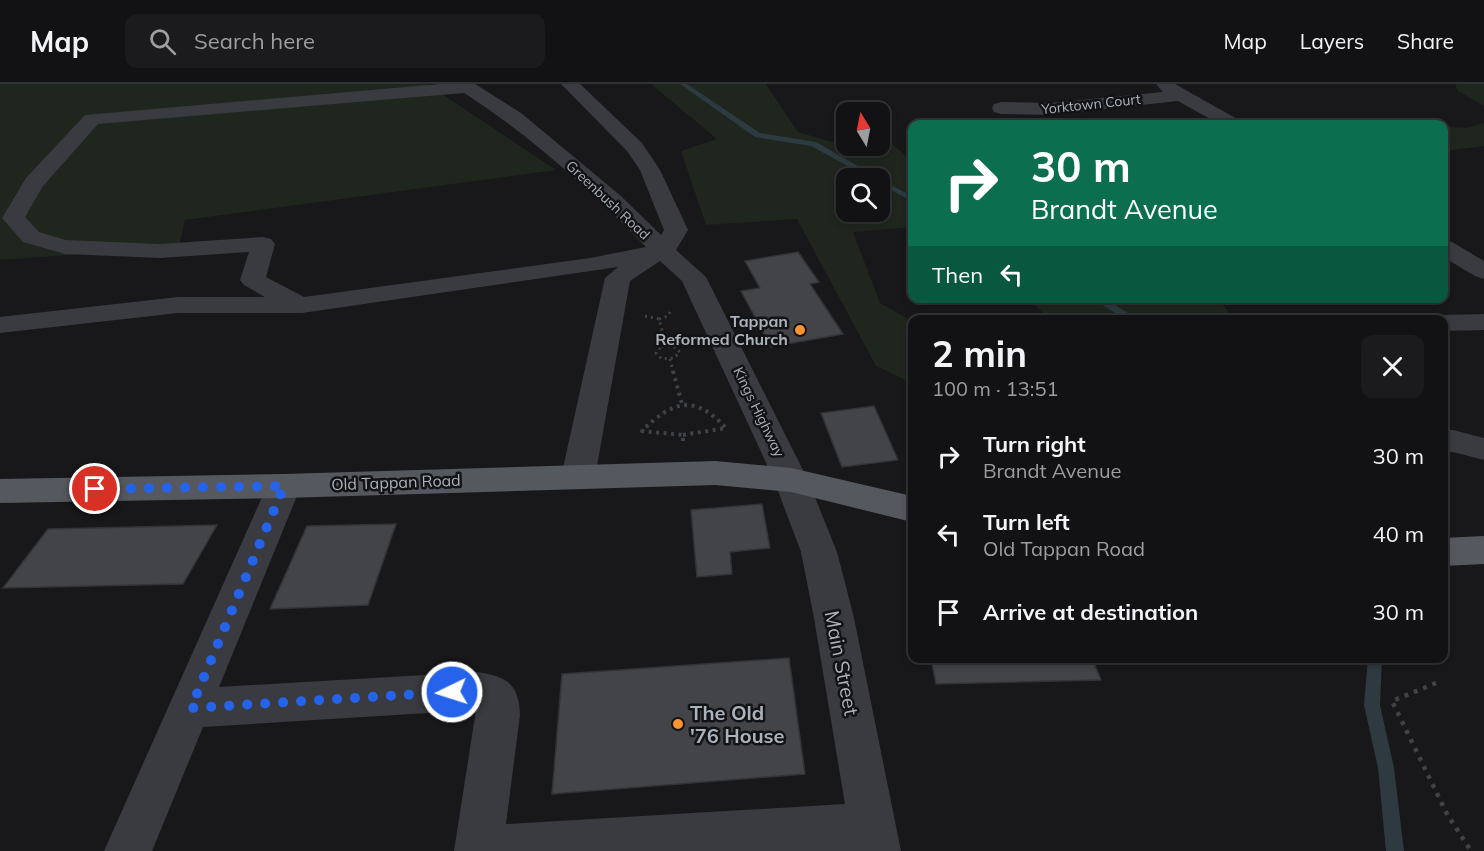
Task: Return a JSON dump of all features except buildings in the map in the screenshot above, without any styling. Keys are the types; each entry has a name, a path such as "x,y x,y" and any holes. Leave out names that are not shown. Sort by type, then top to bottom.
{"main road":[{"name":"Old Tappan Road","path":"0,491 284,486 715,473 791,480 908,508"},
{"path":"1448,552 1484,550"}],"street":[{"path":"570,84 635,147 631,182"},
{"path":"1162,84 1225,120"},
{"path":"299,305 253,280 263,244 160,251 65,247 31,237 14,218 34,183 92,119 465,85"},
{"name":"Greenbush Road","path":"465,85 514,117 631,182 663,251 618,278 578,477"},
{"name":"Yorktown Court","path":"1001,108 1050,110 1181,95"},
{"path":"0,325 178,305 299,305 590,265 663,251 676,230 650,170 631,182"},
{"path":"1448,250 1484,271"},
{"name":"Kings Highway","path":"663,251 693,277 791,480"},
{"path":"1448,323 1484,322"},
{"path":"1448,441 1484,449"},
{"name":"Main Street","path":"791,480 819,552 834,618 875,839"},
{"path":"128,851 284,486"},
{"path":"191,708 476,691 489,693 498,699 498,715 472,851 875,839"}],"path":[{"path":"644,316 659,319 668,316 672,310 669,299"},
{"path":"659,319 666,345"},
{"path":"666,345 673,345 680,350 677,356 670,359 662,359 657,355 657,350 666,345"},
{"path":"670,359 682,404"},
{"path":"726,428 683,435 642,431 654,417 682,404 701,406 709,410 726,428 730,434"},
{"path":"683,435 684,446"},
{"path":"1437,683 1392,701 1448,814 1471,851"}],"shaded area":[{"path":"0,84 427,84 556,170 185,220 179,247 0,260"},
{"path":"651,84 766,84 798,132 836,143 836,156 890,156 890,142 908,158 908,227 853,232 880,303 908,319 908,381 876,366 797,219 706,225 681,151 717,139"},
{"path":"1455,84 1484,84 1484,106 1458,91"},
{"path":"1484,123 1484,146 1448,150 1448,126 1467,128"},
{"path":"1034,303 1221,303 1231,315 1044,315"}],"waterway":[{"path":"683,84 758,135 813,144 857,168"},
{"path":"890,187 908,197"},
{"path":"1105,303 1125,315"},
{"path":"1375,663 1372,705 1386,768 1395,851"}],"place":[{"name":"Tappan Reformed Church","path":"800,330"},
{"name":"The Old '76 House","path":"678,724"}],"route":[{"path":"95,489 284,486 191,708 452,692"}]}
